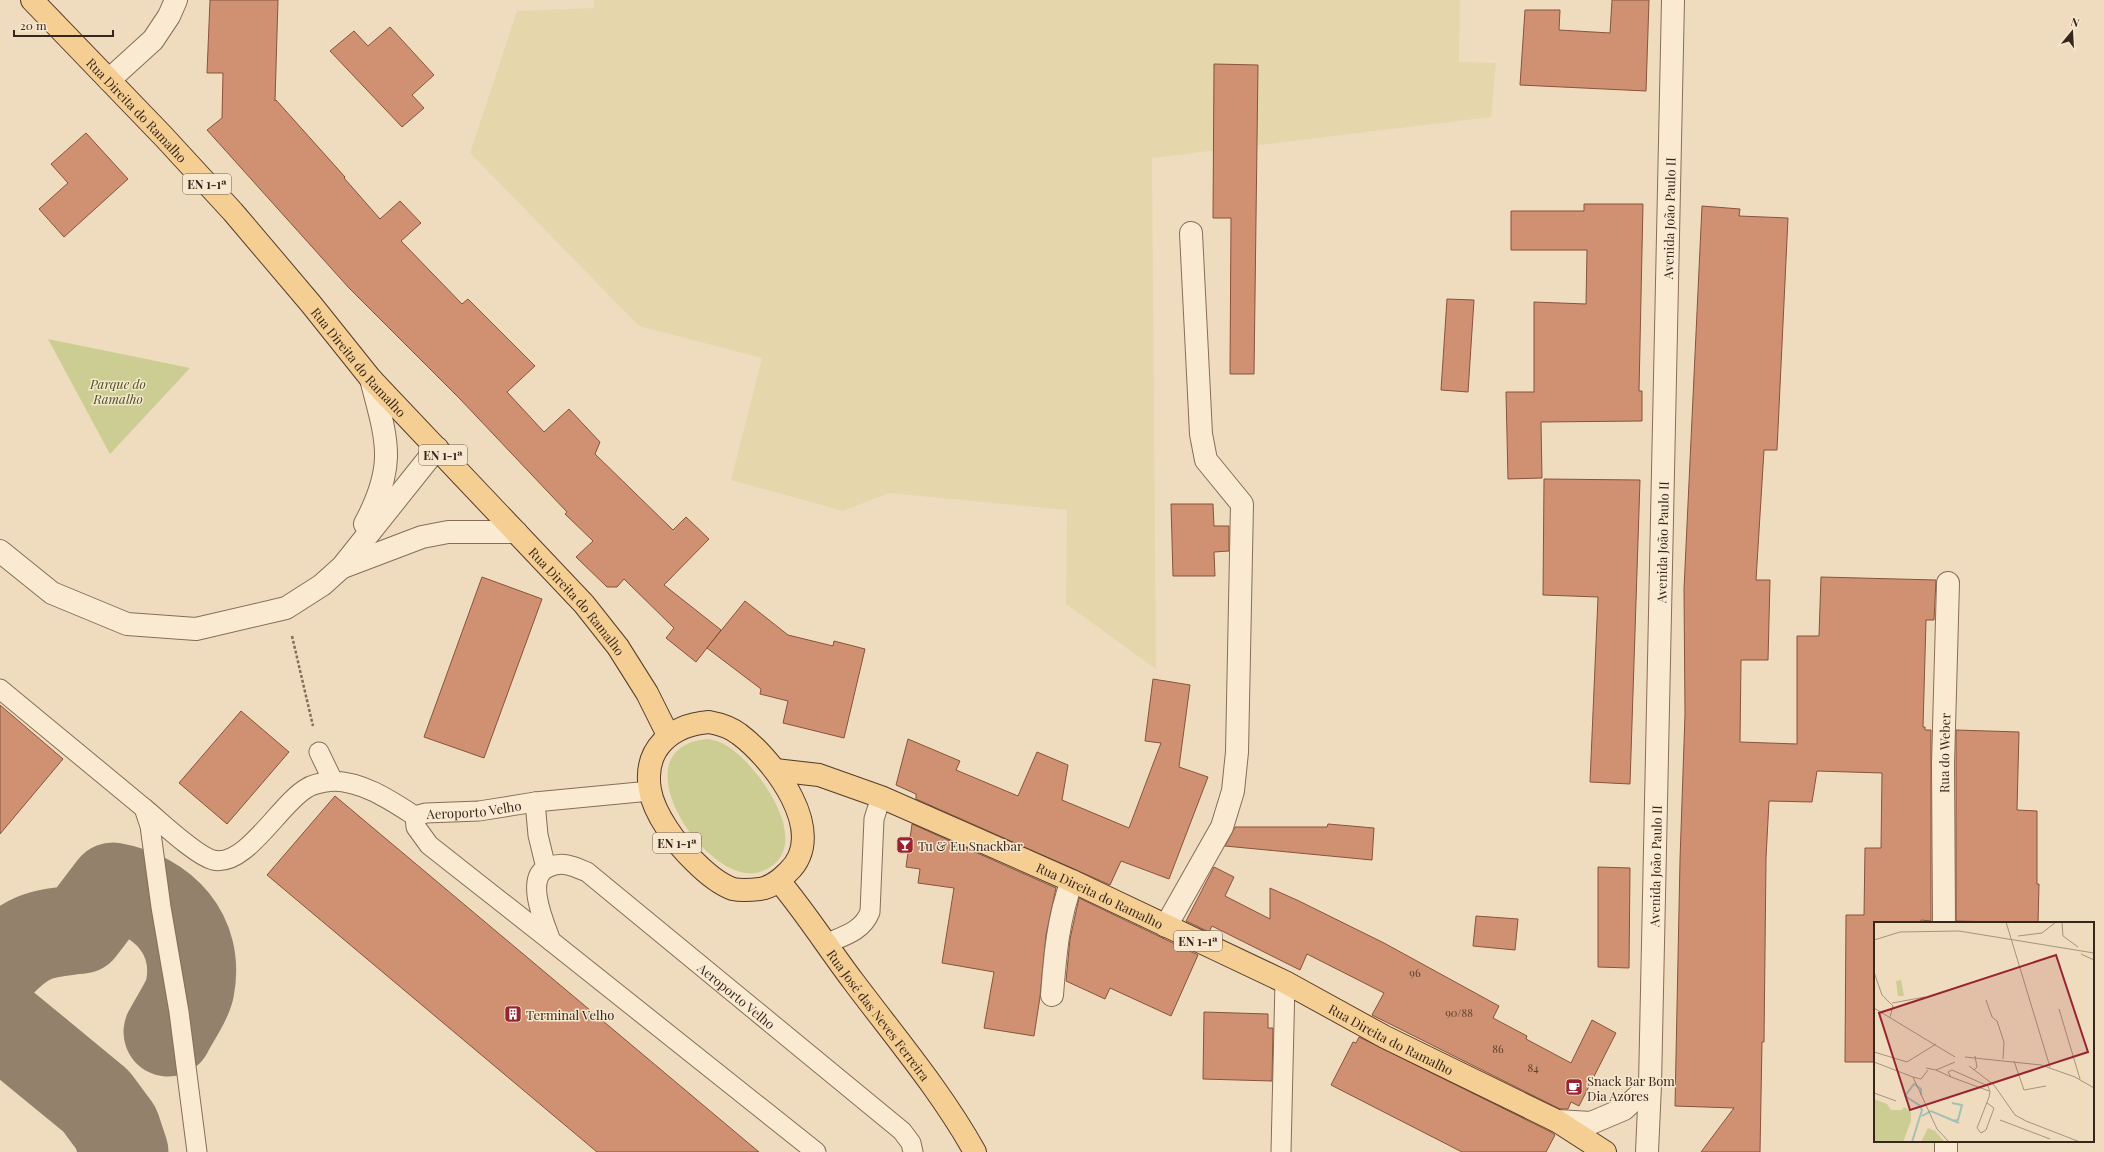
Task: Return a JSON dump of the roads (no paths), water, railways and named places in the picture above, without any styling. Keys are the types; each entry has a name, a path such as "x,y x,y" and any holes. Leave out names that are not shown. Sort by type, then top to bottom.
{"main road":[{"name":"Rua Direita do Ramalho","path":"32,0 233,212 311,304 370,379 584,604 618,647 647,693 668,735"},
{"name":"EN 1-1ª","path":"709,722 725,725 739,733 754,746 775,770 793,799 800,816 804,833 801,852 792,868 779,881 765,888 749,890 734,889 720,883 686,854 673,837 660,815 650,791 649,773 653,756 668,735 677,729 692,723 709,722"},
{"name":"Rua Direita do Ramalho","path":"775,770 819,775 881,798 1072,881 1285,982 1385,1037 1557,1121 1605,1152"},
{"name":"Rua José das Neves Ferreira","path":"779,881 956,1118 975,1152"}],"street":[{"path":"109,80 153,40 169,16 176,0"},
{"name":"Avenida João Paulo II","path":"1647,1152 1650,1085 1673,0"},
{"path":"1166,926 1222,827 1233,791 1238,752 1242,504 1206,460 1201,434 1192,233"},
{"path":"342,567 373,509 386,470 385,432 370,379"},
{"path":"0,551 52,594 127,624 196,629 286,608 322,584 342,567 437,448"},
{"path":"342,567 422,537 448,532 516,532"},
{"name":"Rua do Weber","path":"1944,922 1943,764 1948,583"},
{"path":"1052,995 1055,956 1063,906 1072,881"},
{"path":"1557,1121 1591,1123 1624,1109 1650,1085"}],"lane":[{"path":"0,689 196,851 212,860 225,860 240,854 307,788 333,781 319,752"},
{"name":"Aeroporto Velho","path":"333,781 347,781 381,794 415,816 426,813 479,810 535,802 650,791"},
{"path":"825,944 854,932 866,920 870,912 874,819 881,798"},
{"name":"Aeroporto Velho","path":"535,802 538,835 546,868 557,864 570,864 587,872 902,1131 911,1143 913,1152"},
{"path":"144,808 150,826 161,907 179,1012 197,1152"},
{"path":"415,816 416,827 429,845 816,1152"},
{"path":"546,868 538,876 536,890 539,906 551,941"},
{"path":"1281,1152 1285,982"}],"place":[{"name":"Tu & Eu Snackbar","path":"905,845"},
{"name":"Terminal Velho","path":"513,1014"},
{"name":"Snack Bar Bom Dia Azores","path":"1574,1087"}],"park label":[{"name":"Parque do Ramalho","path":"118,390"}]}
